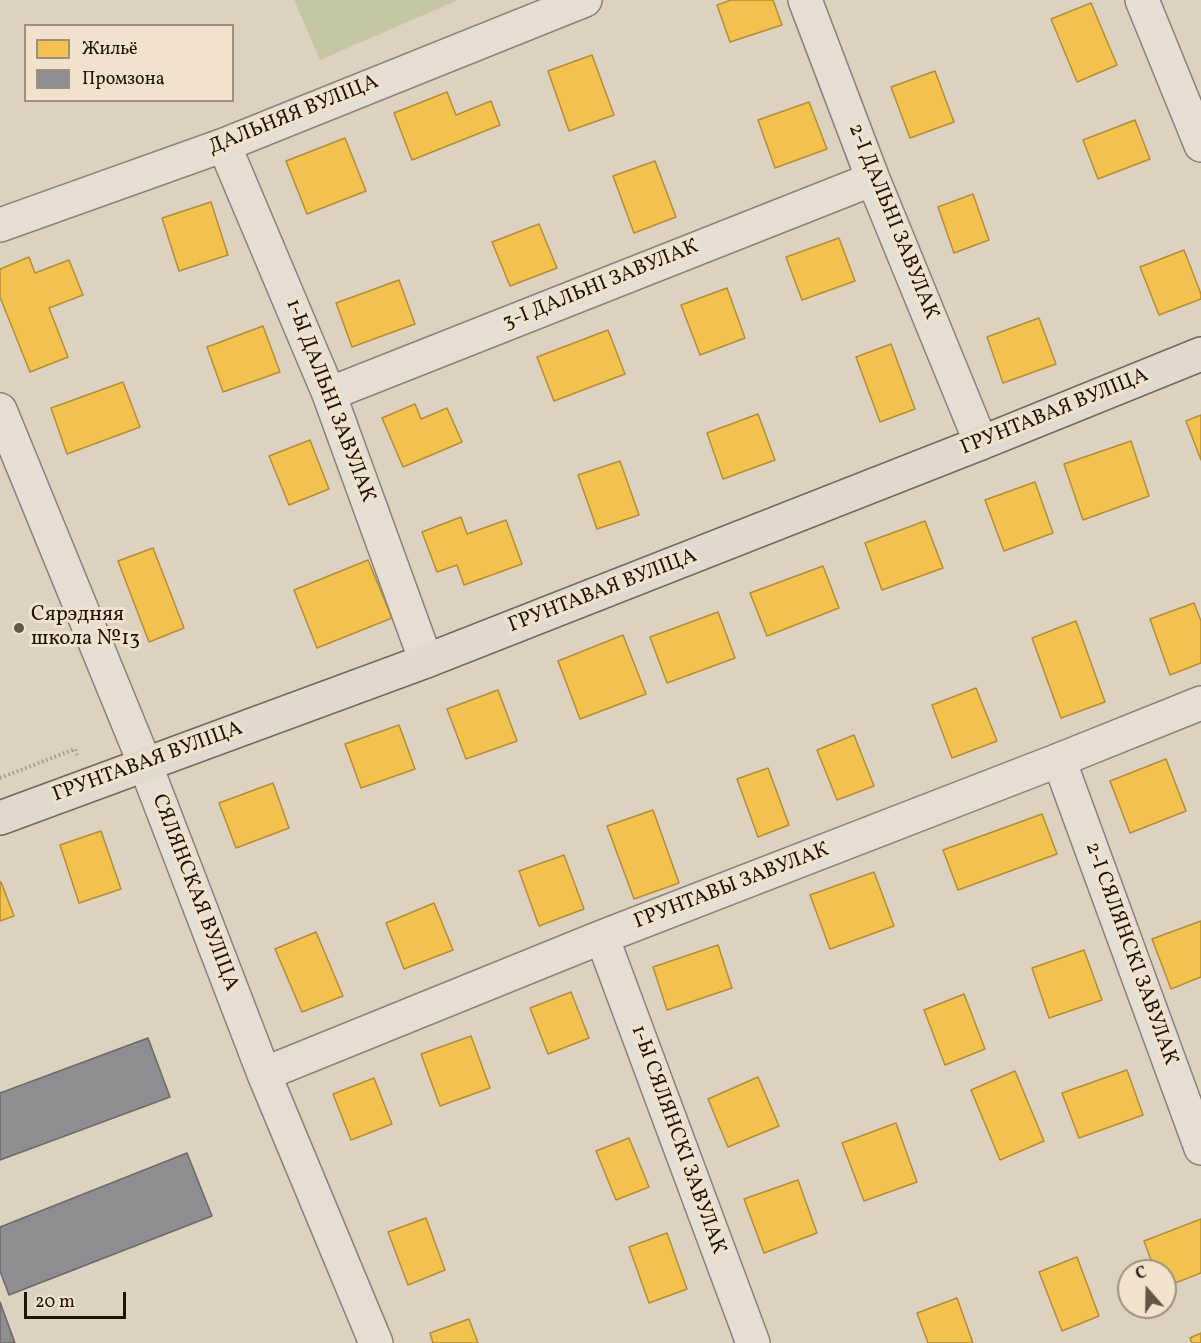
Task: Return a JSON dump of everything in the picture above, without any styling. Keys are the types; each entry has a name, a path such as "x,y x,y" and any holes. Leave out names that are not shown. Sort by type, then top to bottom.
{"main road":[{"name":"ГРУНТАВАЯ ВУЛІЦА","path":"0,818 426,661 1201,354"}],"street":[{"name":"ДАЛЬНЯЯ ВУЛІЦА","path":"0,225 224,145 585,0"},
{"name":"2-І ДАЛЬНІ ЗАВУЛАК","path":"805,0 873,179 981,443"},
{"path":"1142,0 1201,145"},
{"name":"1-Ы ДАЛЬНІ ЗАВУЛАК","path":"224,145 329,394 426,661"},
{"name":"3-І ДАЛЬНІ ЗАВУЛАК","path":"329,394 873,179"},
{"name":"СЯЛЯНСКАЯ ВУЛІЦА","path":"0,410 145,764 264,1074 376,1343"},
{"name":"ГРУНТАВЫ ЗАВУЛАК","path":"264,1074 602,937 1201,703"},
{"name":"2-І СЯЛЯНСКІ ЗАВУЛАК","path":"1059,760 1201,1148"},
{"name":"1-Ы СЯЛЯНСКІ ЗАВУЛАК","path":"602,937 753,1343"}],"green space":[{"path":"294,0 458,0 320,60"}],"building: Жильё":[{"path":"731,0 773,0 782,25 730,42 717,5"},
{"path":"1091,3 1117,65 1077,82 1051,19"},
{"path":"592,55 614,115 569,131 548,71"},
{"path":"935,71 954,122 910,138 891,87"},
{"path":"447,92 456,115 491,101 500,125 412,160 394,113"},
{"path":"809,102 827,149 775,168 758,120"},
{"path":"1135,120 1150,159 1098,179 1083,140"},
{"path":"345,138 366,191 307,214 286,161"},
{"path":"655,161 676,217 634,233 613,176"},
{"path":"973,194 989,240 954,253 938,207"},
{"path":"211,202 228,255 179,271 162,218"},
{"path":"539,224 557,268 510,286 492,242"},
{"path":"839,238 855,281 802,300 786,257"},
{"path":"1184,250 1201,299 1159,315 1140,267"},
{"path":"29,257 35,273 69,260 83,295 49,308 68,357 30,372 0,297 0,269"},
{"path":"399,280 415,324 352,347 336,303"},
{"path":"727,288 745,338 700,355 681,305"},
{"path":"1039,318 1056,364 1003,383 987,337"},
{"path":"263,326 280,372 223,392 207,347"},
{"path":"608,330 625,374 554,401 537,357"},
{"path":"891,344 915,409 880,422 856,357"},
{"path":"123,382 140,427 67,454 51,408"},
{"path":"415,404 421,419 447,408 462,442 403,467 382,418"},
{"path":"758,414 775,460 723,479 707,433"},
{"path":"1201,415 1201,460 1186,421"},
{"path":"310,440 329,489 289,505 269,456"},
{"path":"1131,441 1149,496 1083,520 1064,464"},
{"path":"620,461 639,515 597,529 578,475"},
{"path":"1035,482 1053,533 1004,551 985,500"},
{"path":"461,517 467,534 506,520 522,564 464,585 457,565 437,572 422,532"},
{"path":"925,521 943,568 882,590 865,543"},
{"path":"153,548 184,628 149,642 118,561"},
{"path":"368,560 392,618 317,648 294,590"},
{"path":"823,566 839,608 767,636 750,593"},
{"path":"1194,603 1201,621 1201,663 1170,675 1150,619"},
{"path":"718,612 735,658 667,683 650,637"},
{"path":"1076,621 1105,702 1061,718 1032,638"},
{"path":"623,635 646,694 580,719 558,661"},
{"path":"976,688 997,741 952,758 932,705"},
{"path":"498,690 517,741 466,759 447,709"},
{"path":"399,725 415,769 361,788 345,744"},
{"path":"854,735 874,786 837,800 817,750"},
{"path":"1166,759 1186,811 1130,833 1110,781"},
{"path":"768,768 789,825 758,837 737,779"},
{"path":"273,783 289,828 236,848 219,803"},
{"path":"653,810 679,883 634,899 607,826"},
{"path":"1042,814 1057,854 958,890 943,850"},
{"path":"101,831 121,889 79,903 60,845"},
{"path":"564,855 584,909 539,926 519,871"},
{"path":"874,872 894,926 830,949 810,895"},
{"path":"0,882 14,916 0,921"},
{"path":"434,903 453,950 404,969 386,923"},
{"path":"1201,921 1201,977 1171,989 1152,939"},
{"path":"316,932 343,996 302,1012 275,949"},
{"path":"718,945 732,988 667,1010 653,967"},
{"path":"1084,950 1102,1000 1049,1018 1032,968"},
{"path":"571,992 589,1038 548,1054 530,1008"},
{"path":"964,994 985,1049 945,1065 924,1010"},
{"path":"471,1036 490,1088 440,1106 421,1054"},
{"path":"1127,1070 1143,1115 1079,1138 1062,1093"},
{"path":"1015,1071 1044,1141 1000,1160 971,1090"},
{"path":"758,1077 779,1126 728,1147 708,1099"},
{"path":"374,1078 392,1124 351,1140 333,1094"},
{"path":"896,1123 917,1182 864,1201 842,1143"},
{"path":"629,1138 649,1187 616,1200 596,1151"},
{"path":"798,1180 817,1233 764,1253 744,1199"},
{"path":"426,1218 445,1270 408,1285 388,1232"},
{"path":"1201,1219 1201,1273 1177,1282 1177,1259 1151,1259 1144,1241"},
{"path":"667,1233 687,1289 649,1303 629,1247"},
{"path":"1077,1257 1099,1316 1062,1331 1039,1272"},
{"path":"957,1298 973,1343 928,1343 917,1313"},
{"path":"469,1319 478,1343 433,1343 430,1333"},
{"path":"1201,1333 1201,1343 1192,1343 1190,1338"}],"building: Промзона":[{"path":"148,1038 170,1097 0,1160 0,1093"},
{"path":"187,1153 212,1216 9,1295 0,1271 0,1227"},
{"path":"0,1302 15,1343 0,1343"}],"place":[{"name":"Сярэдняя школа №13","path":"19,628"}]}
